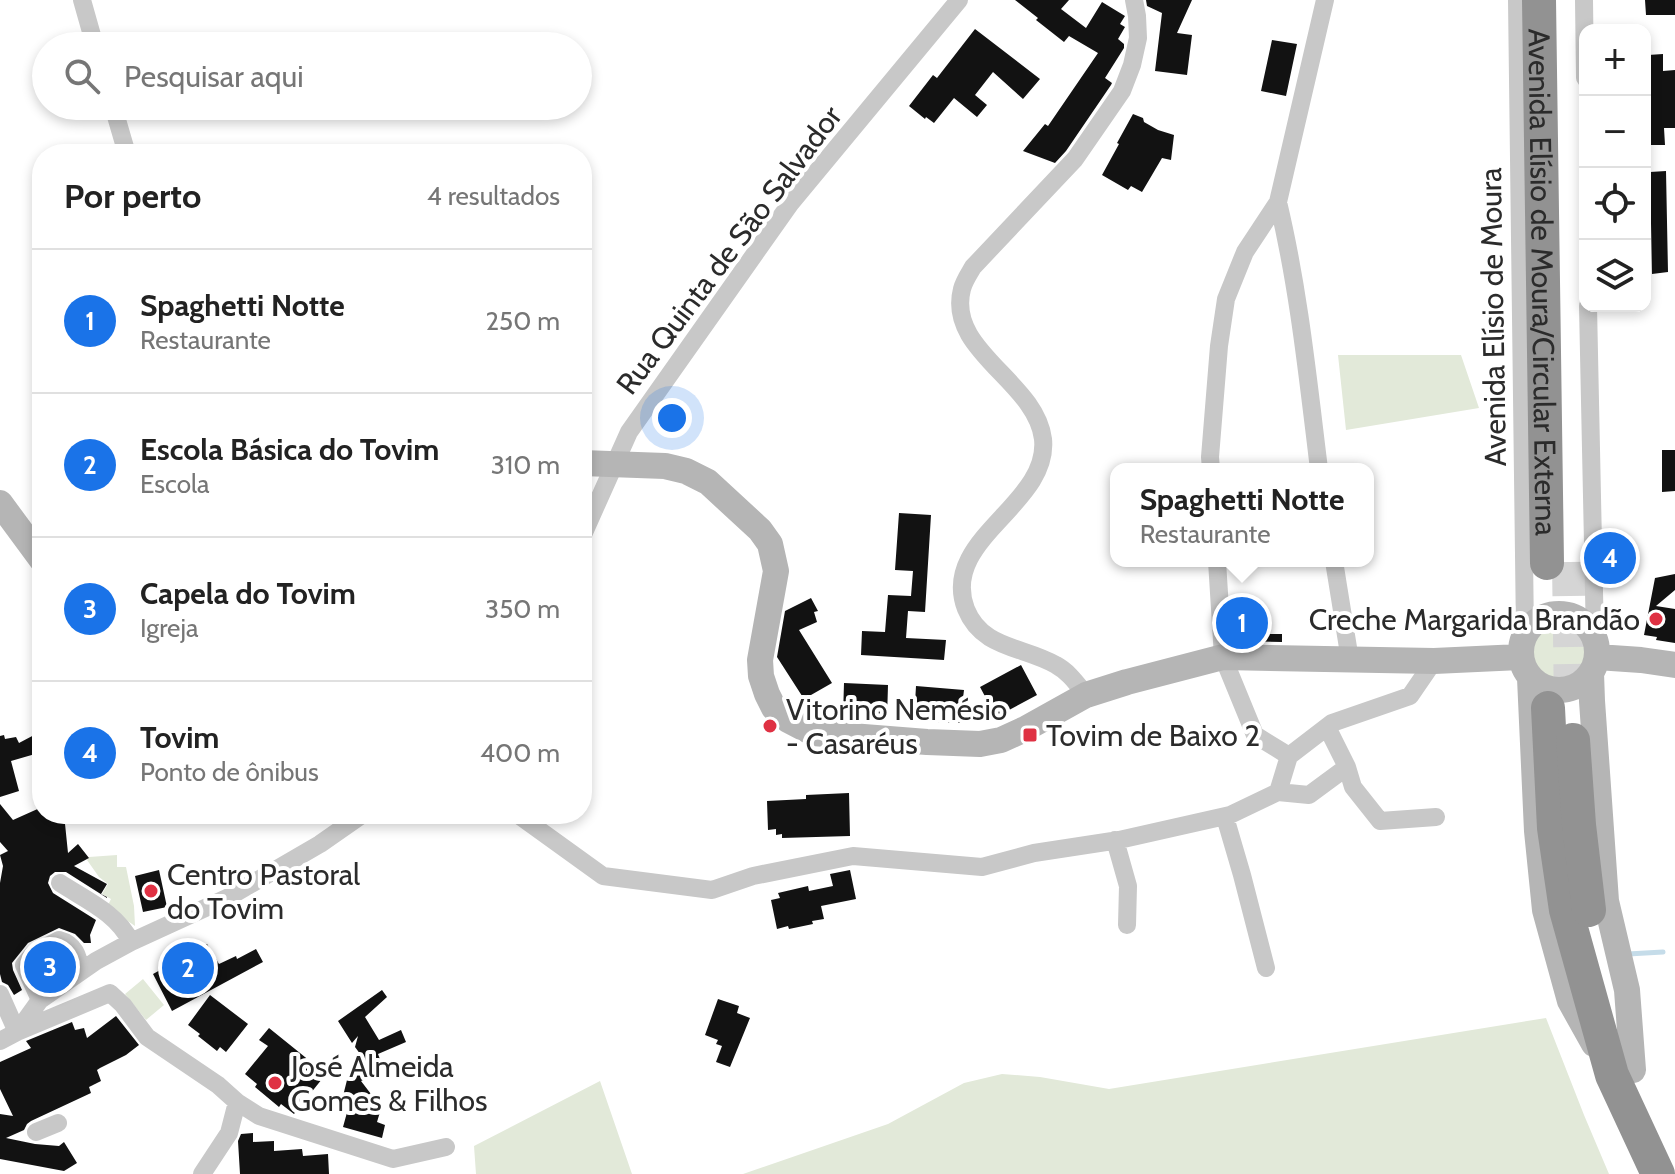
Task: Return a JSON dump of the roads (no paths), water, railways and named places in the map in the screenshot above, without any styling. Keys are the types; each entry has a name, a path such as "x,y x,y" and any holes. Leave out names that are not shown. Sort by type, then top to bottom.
{"highway":[{"name":"Avenida Elísio de Moura/Circular Externa","path":"1539,0 1558,563 1561,0"},
{"path":"1560,708 1579,825 1588,908 1622,1072 1658,1174"},
{"path":"1622,1072 1675,1156"}],"street":[{"path":"82,0 91,32"},
{"name":"Rua Quinta de São Salvador","path":"592,515 629,432 790,204 959,0"},
{"path":"1086,695 1071,676 1056,665 989,638 976,627 966,608 962,583 969,556 1027,488 1043,456 1043,439 1038,418 1030,404 973,341 964,325 961,298 962,288 973,267 1075,159 1122,91 1138,38 1134,0"},
{"path":"1210,463 1219,346 1226,299 1245,252 1278,202 1325,0"},
{"name":"Avenida Elísio de Moura","path":"1517,0 1525,656"},
{"path":"1584,0 1584,24"},
{"path":"117,120 124,144"},
{"path":"1278,202 1290,249 1318,463"},
{"path":"1588,312 1594,656 1592,701 1606,901 1627,990 1622,1072"},
{"path":"592,464 665,466 686,471 708,482 760,530 770,544 776,571 760,660 761,676 774,708 788,720 813,733 980,744 1001,740 1025,729 1086,695 1223,657 1434,661 1525,656"},
{"path":"0,503 32,546"},
{"path":"1217,567 1223,657 1255,735 1289,756"},
{"path":"1335,567 1350,660"},
{"path":"1525,656 1539,685 1550,690 1574,688 1584,681 1594,656 1589,628 1580,619 1555,614 1532,624 1525,656 1537,831 1545,910 1570,1001 1622,1072"},
{"path":"1594,656 1675,665"},
{"path":"1278,792 1289,756 1332,723 1410,696 1434,661"},
{"path":"1327,727 1347,767 1353,787 1380,821 1436,817"},
{"path":"531,824 603,876 712,890 753,876 853,856 982,867 1034,853 1225,817 1278,792 1309,795 1347,767"},
{"path":"1225,817 1266,968"},
{"path":"8,1036 40,1000 81,971 131,942 227,898 349,824"},
{"path":"1115,840 1128,886 1127,925"},
{"path":"60,883 115,918 131,942"},
{"path":"40,1000 24,965 34,953 59,940 68,942 74,948 81,971"},
{"path":"8,1036 110,993 147,1037 259,1116 393,1159 446,1147"},
{"path":"0,994 8,1036"},
{"path":"202,1174 229,1133 237,1102"},
{"path":"36,1132 58,1123"}],"waterway":[{"path":"1628,954 1663,952"}],"tunnel":[{"path":"1569,562 1571,708"}],"place":[{"name":"Tovim","path":"1610,558"},
{"name":"Creche Margarida Brandão","path":"1656,619"},
{"name":"Spaghetti Notte","path":"1242,623"},
{"name":"Vitorino Nemésio - Casaréus","path":"770,726"},
{"name":"Tovim de Baixo 2","path":"1030,735"},
{"name":"Centro Pastoral do Tovim","path":"151,891"},
{"name":"Capela do Tovim","path":"50,967"},
{"name":"Escola Básica do Tovim","path":"188,968"},
{"name":"José Almeida Gomes & Filhos","path":"275,1083"}]}
